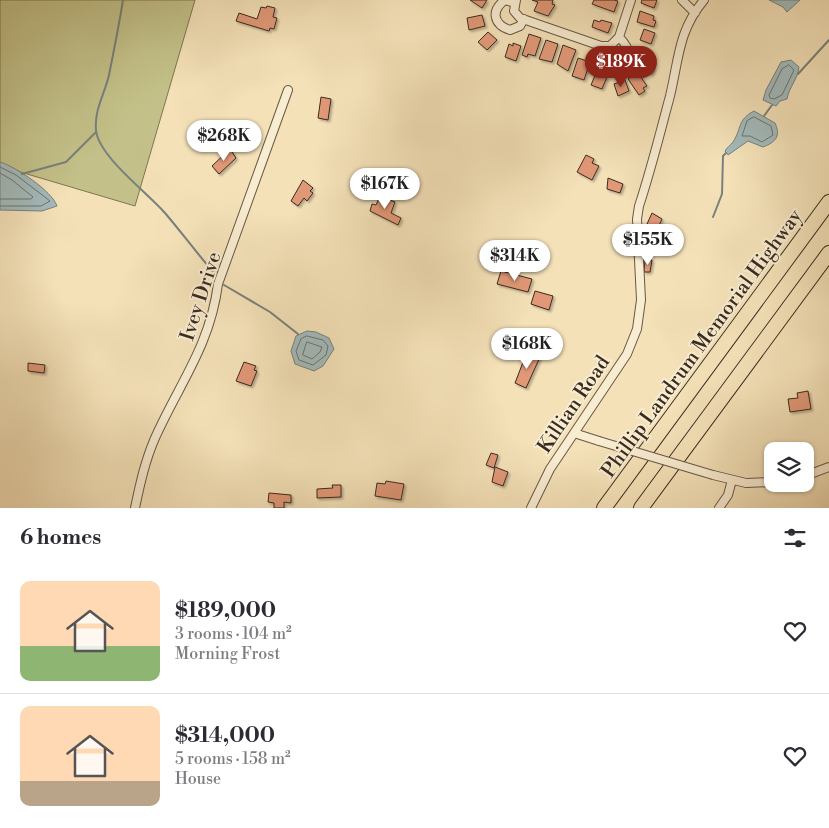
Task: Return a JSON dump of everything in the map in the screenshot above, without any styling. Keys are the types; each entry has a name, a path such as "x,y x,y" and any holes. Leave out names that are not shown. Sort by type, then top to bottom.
{"highway":[{"name":"Phillip Landrum Memorial Highway","path":"604,508 829,202"},
{"path":"641,508 827,256"}],"street":[{"path":"524,19 520,26 510,30 500,26 495,14 500,4 505,0 515,1 514,11 524,19 601,46 610,46 619,37 631,0"},
{"path":"682,0 695,13"},
{"name":"Killian Road","path":"531,508 550,469 626,354 637,329 641,300 637,219 671,93 676,56 695,13 704,0"},
{"path":"601,46 602,60 609,69 618,71 626,65 629,56 626,45 619,37"},
{"name":"Ivey Drive","path":"135,508 141,478 151,448 190,372 215,310 218,284 288,90"},
{"path":"574,433 732,480 746,483 764,482"},
{"path":"814,473 829,467"},
{"path":"719,508 728,495 732,480"}],"shaded area":[{"path":"0,0 195,0 135,206 0,166"}],"water":[{"path":"769,0 800,0 787,12 783,7"},
{"path":"791,60 799,67 787,99 780,101 776,106 763,100 766,90 781,62"},
{"path":"754,111 775,123 777,128 776,138 763,147 748,141 728,155 725,151 736,137 742,121"},
{"path":"0,162 33,180 54,200 57,206 42,211 0,210"},
{"path":"307,331 316,332 329,338 334,349 323,366 314,371 295,364 291,351 296,336"}],"building":[{"path":"470,0 487,0 482,8"},
{"path":"532,0 553,0 552,4 555,5 548,16 534,11 538,2"},
{"path":"594,0 618,1 614,12 592,4"},
{"path":"642,0 657,0 654,8 641,3"},
{"path":"267,6 275,8 273,17 277,18 274,29 270,28 269,31 236,21 239,13 257,19 261,7 266,8"},
{"path":"640,11 654,16 653,20 656,21 654,27 637,22"},
{"path":"482,15 485,26 469,30 467,18"},
{"path":"594,20 612,23 608,33 592,27"},
{"path":"644,29 655,33 651,44 640,40"},
{"path":"488,32 497,40 487,50 478,42"},
{"path":"529,34 541,38 535,56 528,54 527,57 522,55"},
{"path":"546,40 558,44 552,62 539,59"},
{"path":"513,43 521,46 516,61 505,57 509,44 513,46"},
{"path":"563,45 576,50 568,71 557,64"},
{"path":"644,57 654,63 651,67 654,68 651,74 638,66"},
{"path":"578,58 590,62 584,80 572,76"},
{"path":"596,73 607,77 602,89 591,85"},
{"path":"638,73 647,86 643,88 645,91 639,95 628,79"},
{"path":"625,80 629,91 618,96 614,84"},
{"path":"321,97 331,99 328,120 318,118"},
{"path":"230,149 236,158 219,174 212,166"},
{"path":"586,155 594,159 592,163 599,166 592,180 577,172"},
{"path":"608,178 623,184 620,193 607,189"},
{"path":"303,180 313,188 310,191 313,193 307,201 304,198 298,206 291,201"},
{"path":"380,196 395,202 391,213 401,218 398,225 370,211 372,204 376,205"},
{"path":"652,213 662,219 658,228 647,224"},
{"path":"645,260 652,260 650,272 644,272"},
{"path":"501,271 532,279 528,292 497,284"},
{"path":"535,291 553,296 549,310 531,304"},
{"path":"529,353 540,357 526,388 515,383 525,357 527,358"},
{"path":"244,362 256,366 254,370 257,371 251,386 236,381"},
{"path":"28,363 45,365 44,373 28,371"},
{"path":"808,391 811,409 790,412 788,399 798,398 797,393"},
{"path":"491,453 498,455 494,468 486,465"},
{"path":"495,467 508,472 503,486 492,482"},
{"path":"386,481 404,484 401,500 375,496 377,483 385,484"},
{"path":"332,485 341,485 341,497 317,498 317,489 333,488"},
{"path":"269,493 291,495 291,503 284,502 284,508 274,508 274,503 268,502"}],"waterway":[{"path":"123,0 109,75 97,116 96,130 99,140 114,162 165,213 216,275"},
{"path":"798,74 829,40"},
{"path":"764,116 772,105"},
{"path":"22,174 66,162 96,132"},
{"path":"713,217 722,194 723,156 726,153"},
{"path":"224,285 270,312 298,334"}]}
